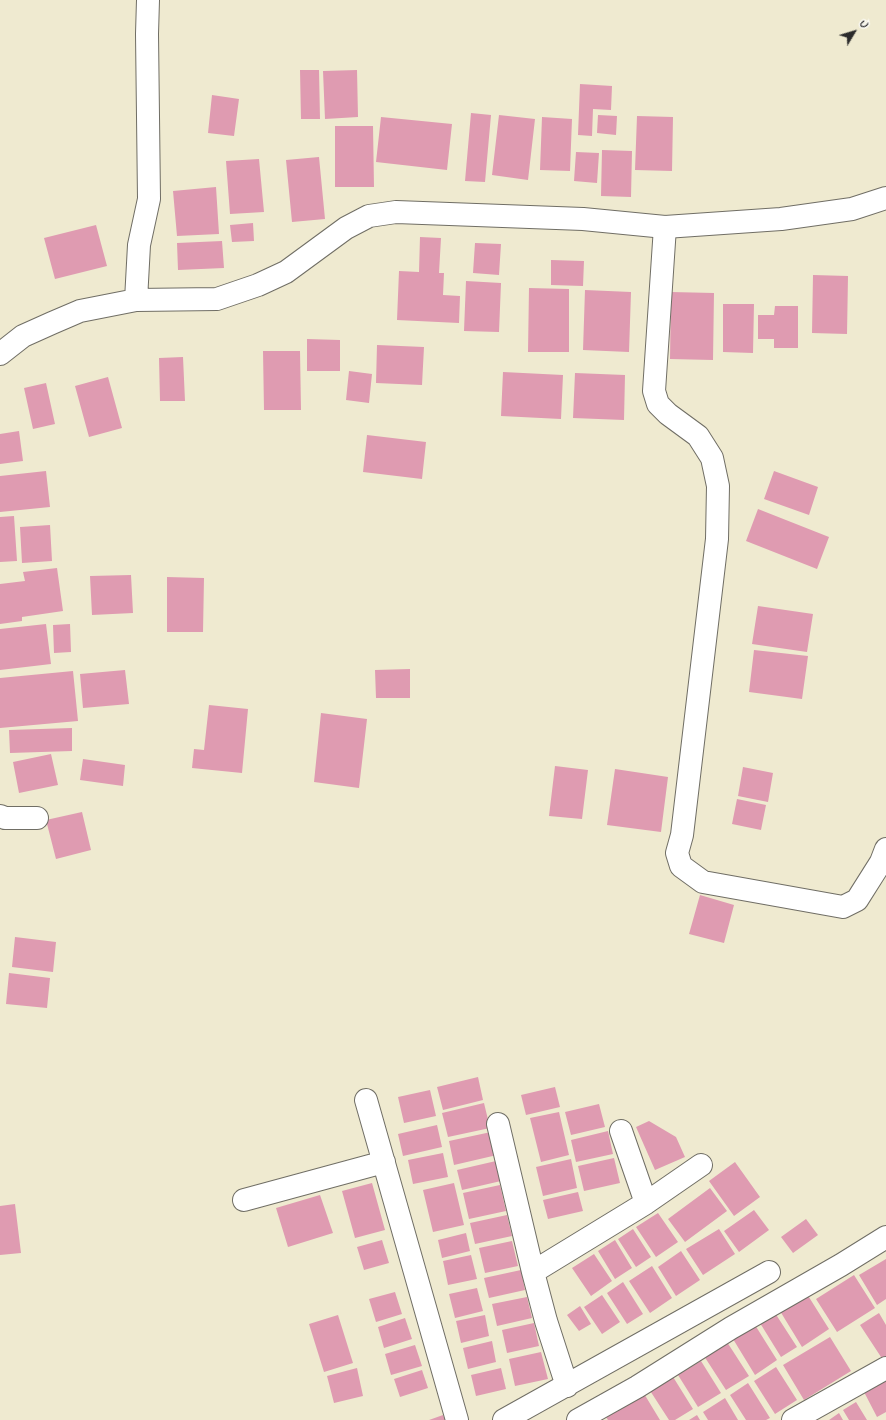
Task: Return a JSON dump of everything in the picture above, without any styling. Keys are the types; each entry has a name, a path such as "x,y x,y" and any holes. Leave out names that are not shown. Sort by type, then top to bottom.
{"street":[{"path":"136,300 139,245 149,199 148,0"},
{"path":"0,354 23,336 80,311 136,300 217,299 258,285 286,272 346,228 370,216 396,212 582,219 666,227 781,219 852,209 886,198"},
{"path":"666,227 654,391 658,404 668,414 698,436 712,458 718,486 716,539 682,835 677,853 681,866 703,882 843,907 857,900 881,862 886,849"},
{"path":"0,816 5,818 37,818"},
{"path":"366,1100 457,1420"},
{"path":"498,1124 533,1272 546,1321 567,1386"},
{"path":"621,1131 646,1203"},
{"path":"244,1200 384,1162"},
{"path":"533,1272 646,1203 702,1165"},
{"path":"578,1420 637,1387 731,1328 841,1265 886,1237"},
{"path":"504,1420 768,1272"},
{"path":"793,1420 886,1368"}],"building":[{"path":"300,70 319,70 320,119 301,119"},
{"path":"357,70 358,117 325,119 323,71"},
{"path":"580,84 612,86 611,110 593,109 592,136 578,135"},
{"path":"212,95 239,99 234,136 208,133"},
{"path":"471,113 491,115 485,182 465,181"},
{"path":"499,115 535,119 528,180 492,175"},
{"path":"598,115 617,116 616,135 597,133"},
{"path":"637,116 673,117 672,171 635,170"},
{"path":"381,117 452,124 447,170 376,162"},
{"path":"542,117 572,119 570,171 540,170"},
{"path":"335,126 373,126 374,187 335,187"},
{"path":"602,150 632,151 631,197 601,196"},
{"path":"576,152 599,153 597,183 574,181"},
{"path":"319,157 325,219 292,222 286,160"},
{"path":"259,159 264,212 230,214 226,161"},
{"path":"216,187 219,234 177,236 173,191"},
{"path":"253,223 254,241 232,242 230,225"},
{"path":"96,225 107,266 55,279 44,238"},
{"path":"420,237 441,238 439,273 444,273 443,295 460,296 459,323 397,320 399,271 419,272"},
{"path":"222,241 224,268 178,270 177,243"},
{"path":"475,243 501,244 499,275 473,273"},
{"path":"551,260 584,261 583,286 551,285"},
{"path":"813,275 848,276 847,334 812,333"},
{"path":"466,281 501,283 499,332 464,331"},
{"path":"529,288 569,289 569,352 528,352"},
{"path":"585,290 631,292 629,352 583,350"},
{"path":"671,292 714,293 713,360 670,359"},
{"path":"723,304 754,304 753,353 723,352"},
{"path":"775,306 798,306 798,348 774,348 774,339 758,339 758,315 774,315"},
{"path":"307,339 340,340 340,371 307,371"},
{"path":"377,345 424,347 422,385 376,383"},
{"path":"263,351 300,351 301,410 264,410"},
{"path":"183,357 185,401 160,401 159,358"},
{"path":"349,371 372,374 369,403 346,400"},
{"path":"503,372 563,375 561,419 501,416"},
{"path":"575,373 625,375 624,420 573,418"},
{"path":"108,377 122,428 89,437 75,386"},
{"path":"46,383 55,424 33,429 24,388"},
{"path":"19,431 23,461 0,464 0,434"},
{"path":"367,435 426,442 422,479 363,472"},
{"path":"46,471 50,507 0,512 0,476"},
{"path":"774,471 818,487 809,515 764,499"},
{"path":"758,509 829,537 817,569 746,541"},
{"path":"14,516 17,561 0,562 0,517"},
{"path":"50,525 52,561 22,563 20,527"},
{"path":"57,568 63,611 22,617 22,621 0,624 0,584 25,581 23,572"},
{"path":"131,575 133,613 92,615 90,576"},
{"path":"167,577 204,578 203,632 167,632"},
{"path":"758,606 813,614 807,652 752,644"},
{"path":"46,624 51,664 0,670 0,629"},
{"path":"70,624 71,652 54,653 53,625"},
{"path":"754,650 808,656 802,699 749,692"},
{"path":"410,669 410,698 376,698 375,670"},
{"path":"125,670 129,704 83,708 80,674"},
{"path":"73,671 78,721 0,728 0,678"},
{"path":"209,705 248,709 242,773 192,768 194,749 204,750"},
{"path":"321,713 367,719 359,788 314,782"},
{"path":"72,728 72,751 10,753 9,730"},
{"path":"51,754 58,785 19,793 13,762"},
{"path":"83,759 125,765 123,786 80,780"},
{"path":"555,766 588,770 582,819 549,816"},
{"path":"743,767 773,773 768,802 738,796"},
{"path":"615,769 668,777 661,832 607,825"},
{"path":"737,799 766,805 761,830 732,824"},
{"path":"82,812 91,850 56,859 46,820"},
{"path":"700,895 734,905 724,943 689,934"},
{"path":"15,937 56,942 53,972 12,967"},
{"path":"9,973 50,978 47,1008 6,1004"},
{"path":"478,1077 483,1100 443,1110 437,1087"},
{"path":"555,1087 560,1107 526,1115 521,1095"},
{"path":"430,1090 436,1116 404,1123 398,1097"},
{"path":"484,1103 490,1128 448,1137 442,1113"},
{"path":"599,1104 605,1127 571,1135 565,1112"},
{"path":"559,1112 569,1155 541,1162 530,1118"},
{"path":"649,1121 676,1137 685,1157 655,1170 636,1127"},
{"path":"437,1125 442,1147 403,1156 398,1134"},
{"path":"608,1131 613,1154 576,1162 571,1140"},
{"path":"491,1132 497,1155 454,1165 449,1141"},
{"path":"443,1153 448,1177 413,1184 408,1160"},
{"path":"614,1158 620,1183 584,1191 578,1166"},
{"path":"571,1159 577,1188 543,1196 536,1167"},
{"path":"496,1161 501,1181 462,1190 457,1170"},
{"path":"735,1162 760,1197 734,1216 709,1181"},
{"path":"372,1183 385,1230 355,1238 342,1191"},
{"path":"454,1183 464,1225 433,1232 423,1190"},
{"path":"500,1185 506,1211 469,1219 463,1193"},
{"path":"710,1188 727,1211 685,1242 668,1219"},
{"path":"578,1192 583,1211 548,1219 543,1200"},
{"path":"320,1195 333,1233 288,1247 276,1208"},
{"path":"15,1204 21,1253 0,1255 0,1206"},
{"path":"754,1210 769,1230 739,1252 724,1231"},
{"path":"658,1213 678,1242 656,1257 636,1227"},
{"path":"507,1215 512,1236 475,1244 470,1223"},
{"path":"806,1219 818,1235 793,1253 781,1237"},
{"path":"633,1229 651,1257 636,1267 618,1239"},
{"path":"719,1229 735,1254 703,1275 686,1249"},
{"path":"466,1233 470,1251 442,1258 438,1240"},
{"path":"382,1240 389,1263 364,1270 357,1247"},
{"path":"615,1240 632,1268 615,1279 598,1251"},
{"path":"512,1241 518,1266 485,1273 479,1248"},
{"path":"681,1251 700,1280 676,1296 658,1267"},
{"path":"594,1254 612,1281 591,1296 572,1268"},
{"path":"471,1255 477,1279 448,1285 443,1261"},
{"path":"886,1259 886,1299 877,1305 859,1275"},
{"path":"652,1266 672,1298 650,1313 629,1281"},
{"path":"521,1270 525,1290 489,1298 484,1278"},
{"path":"854,1275 875,1308 837,1332 816,1299"},
{"path":"623,1282 643,1314 627,1324 607,1293"},
{"path":"477,1288 483,1311 455,1318 449,1294"},
{"path":"395,1292 402,1314 376,1322 369,1299"},
{"path":"807,1294 829,1329 802,1347 780,1311"},
{"path":"602,1295 620,1322 602,1334 584,1307"},
{"path":"527,1297 532,1318 497,1326 492,1304"},
{"path":"580,1306 591,1324 579,1331 567,1315"},
{"path":"775,1313 797,1347 781,1357 760,1323"},
{"path":"879,1313 886,1325 886,1359 883,1360 860,1325"},
{"path":"338,1315 353,1363 324,1372 309,1324"},
{"path":"485,1315 489,1336 461,1343 456,1321"},
{"path":"405,1318 412,1339 384,1348 378,1327"},
{"path":"534,1323 539,1346 507,1353 502,1330"},
{"path":"755,1325 777,1360 755,1375 733,1339"},
{"path":"830,1337 851,1371 804,1400 783,1365"},
{"path":"492,1341 496,1362 468,1369 463,1348"},
{"path":"727,1342 749,1376 726,1390 704,1356"},
{"path":"415,1345 422,1366 391,1375 385,1354"},
{"path":"541,1352 548,1379 515,1386 509,1359"},
{"path":"701,1361 721,1393 698,1407 678,1375"},
{"path":"776,1367 797,1400 775,1414 754,1381"},
{"path":"357,1368 363,1396 334,1403 327,1376"},
{"path":"501,1368 506,1389 476,1396 471,1375"},
{"path":"422,1370 428,1388 400,1397 394,1379"},
{"path":"670,1372 693,1409 675,1420 669,1420 647,1386"},
{"path":"886,1378 886,1412 877,1417 863,1390"},
{"path":"748,1383 770,1418 766,1420 746,1420 730,1395"},
{"path":"643,1392 660,1420 608,1420 605,1416"},
{"path":"725,1398 738,1420 708,1420 703,1412"},
{"path":"856,1402 867,1420 849,1420 843,1410"},
{"path":"839,1413 843,1420 829,1420"},
{"path":"443,1415 445,1420 429,1420"},
{"path":"697,1415 700,1420 689,1420"}]}
